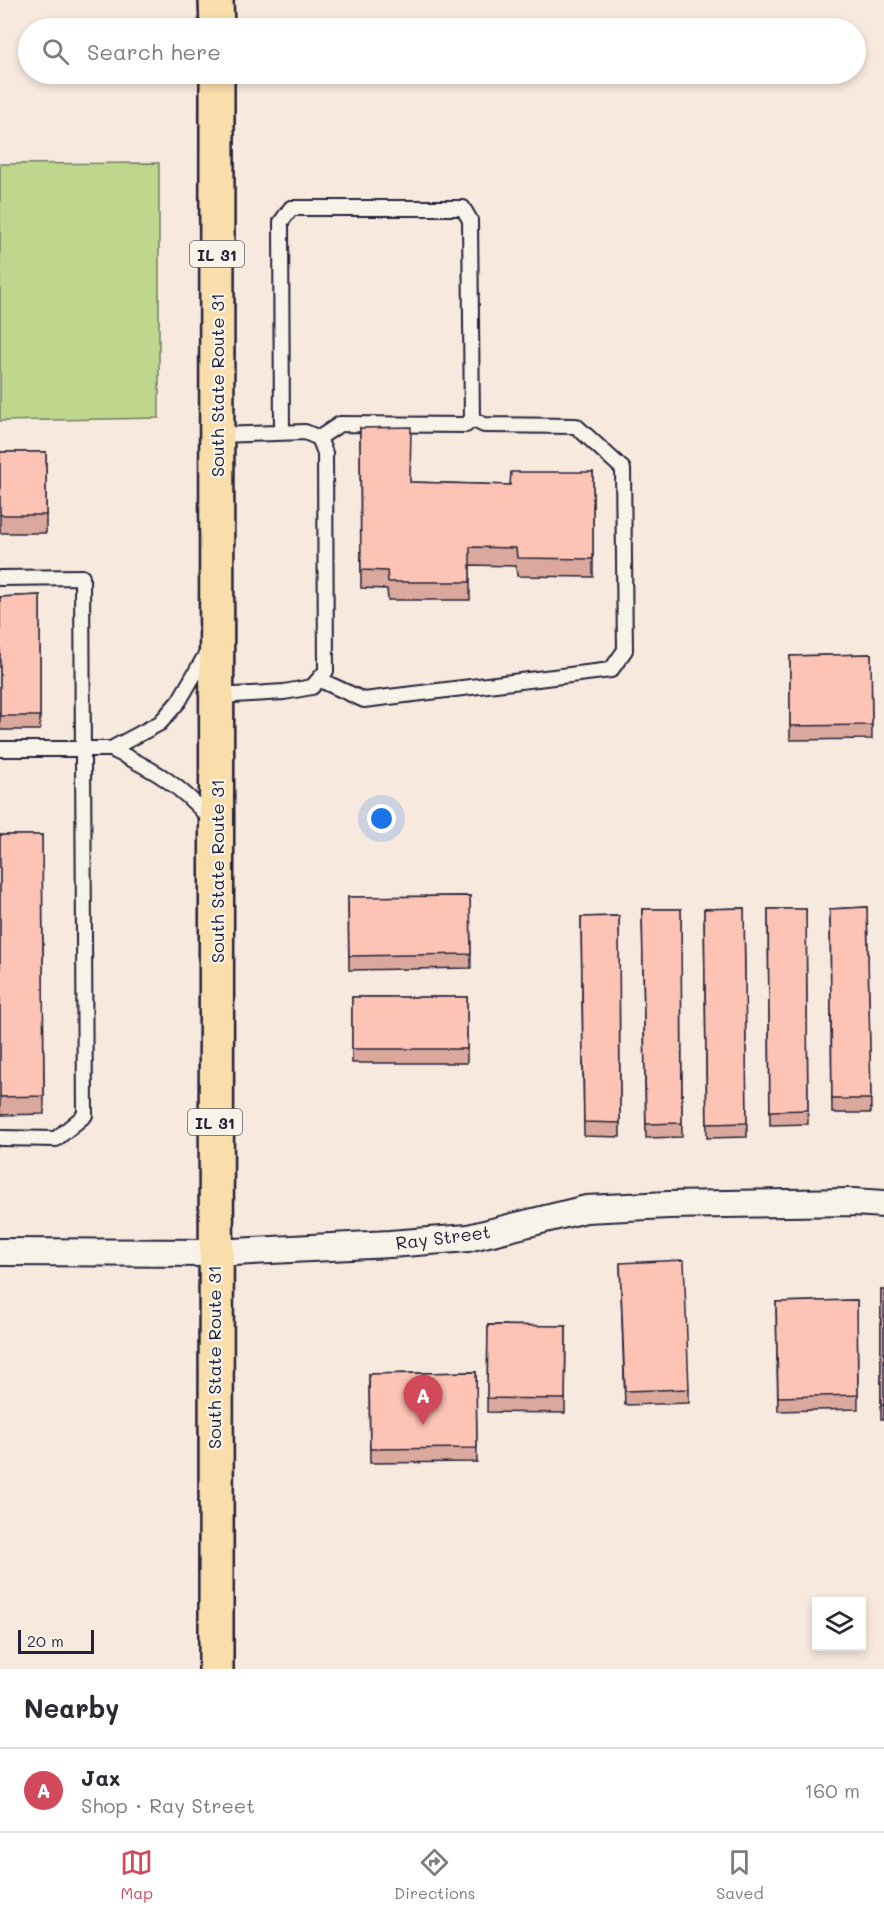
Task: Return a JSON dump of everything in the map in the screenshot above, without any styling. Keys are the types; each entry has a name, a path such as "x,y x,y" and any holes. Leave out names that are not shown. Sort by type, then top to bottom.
{"main road":[{"path":"216,0 217,18"},
{"name":"South State Route 31","path":"216,1669 214,1253 218,696 217,84"}],"street":[{"name":"Ray Street","path":"0,1252 214,1253 468,1238 586,1209 691,1204 853,1202 884,1204"}],"lane":[{"path":"282,433 281,222 291,208 463,208 470,220 472,419 466,425 340,424 319,438"},
{"path":"320,680 364,700 611,670 625,650 623,469 576,426 484,425 472,419"},
{"path":"218,435 305,432 319,438 325,453 326,671 312,687 284,692 218,696"},
{"path":"0,578 82,577 85,1115 56,1139 0,1138"},
{"path":"111,749 160,723 179,701 218,633"},
{"path":"0,749 111,749 160,773 178,787 217,828"}],"green space":[{"path":"159,163 159,418 0,421 0,164"}],"building":[{"path":"411,427 410,482 510,485 511,472 593,472 593,559 517,558 516,548 470,547 470,582 388,582 387,571 361,570 360,428"},
{"path":"0,452 46,452 46,515 0,515"},
{"path":"40,595 40,716 0,716 0,597"},
{"path":"871,654 872,725 790,726 790,656"},
{"path":"0,835 42,835 44,1096 0,1097"},
{"path":"470,896 471,954 349,956 348,897"},
{"path":"867,907 871,1099 832,1099 830,909"},
{"path":"744,908 747,1123 707,1124 704,909"},
{"path":"642,909 681,909 682,1123 646,1124"},
{"path":"768,909 806,909 808,1110 770,1111"},
{"path":"619,916 620,1123 584,1122 581,917"},
{"path":"352,997 467,997 467,1049 352,1049"},
{"path":"684,1260 689,1389 625,1391 620,1263"},
{"path":"881,1290 884,1290 884,1405 881,1405"},
{"path":"857,1300 858,1395 778,1397 776,1302"},
{"path":"488,1325 566,1326 565,1399 487,1398"},
{"path":"476,1372 477,1448 370,1449 369,1374"}],"place":[{"name":"Jax","path":"423,1425"}]}
